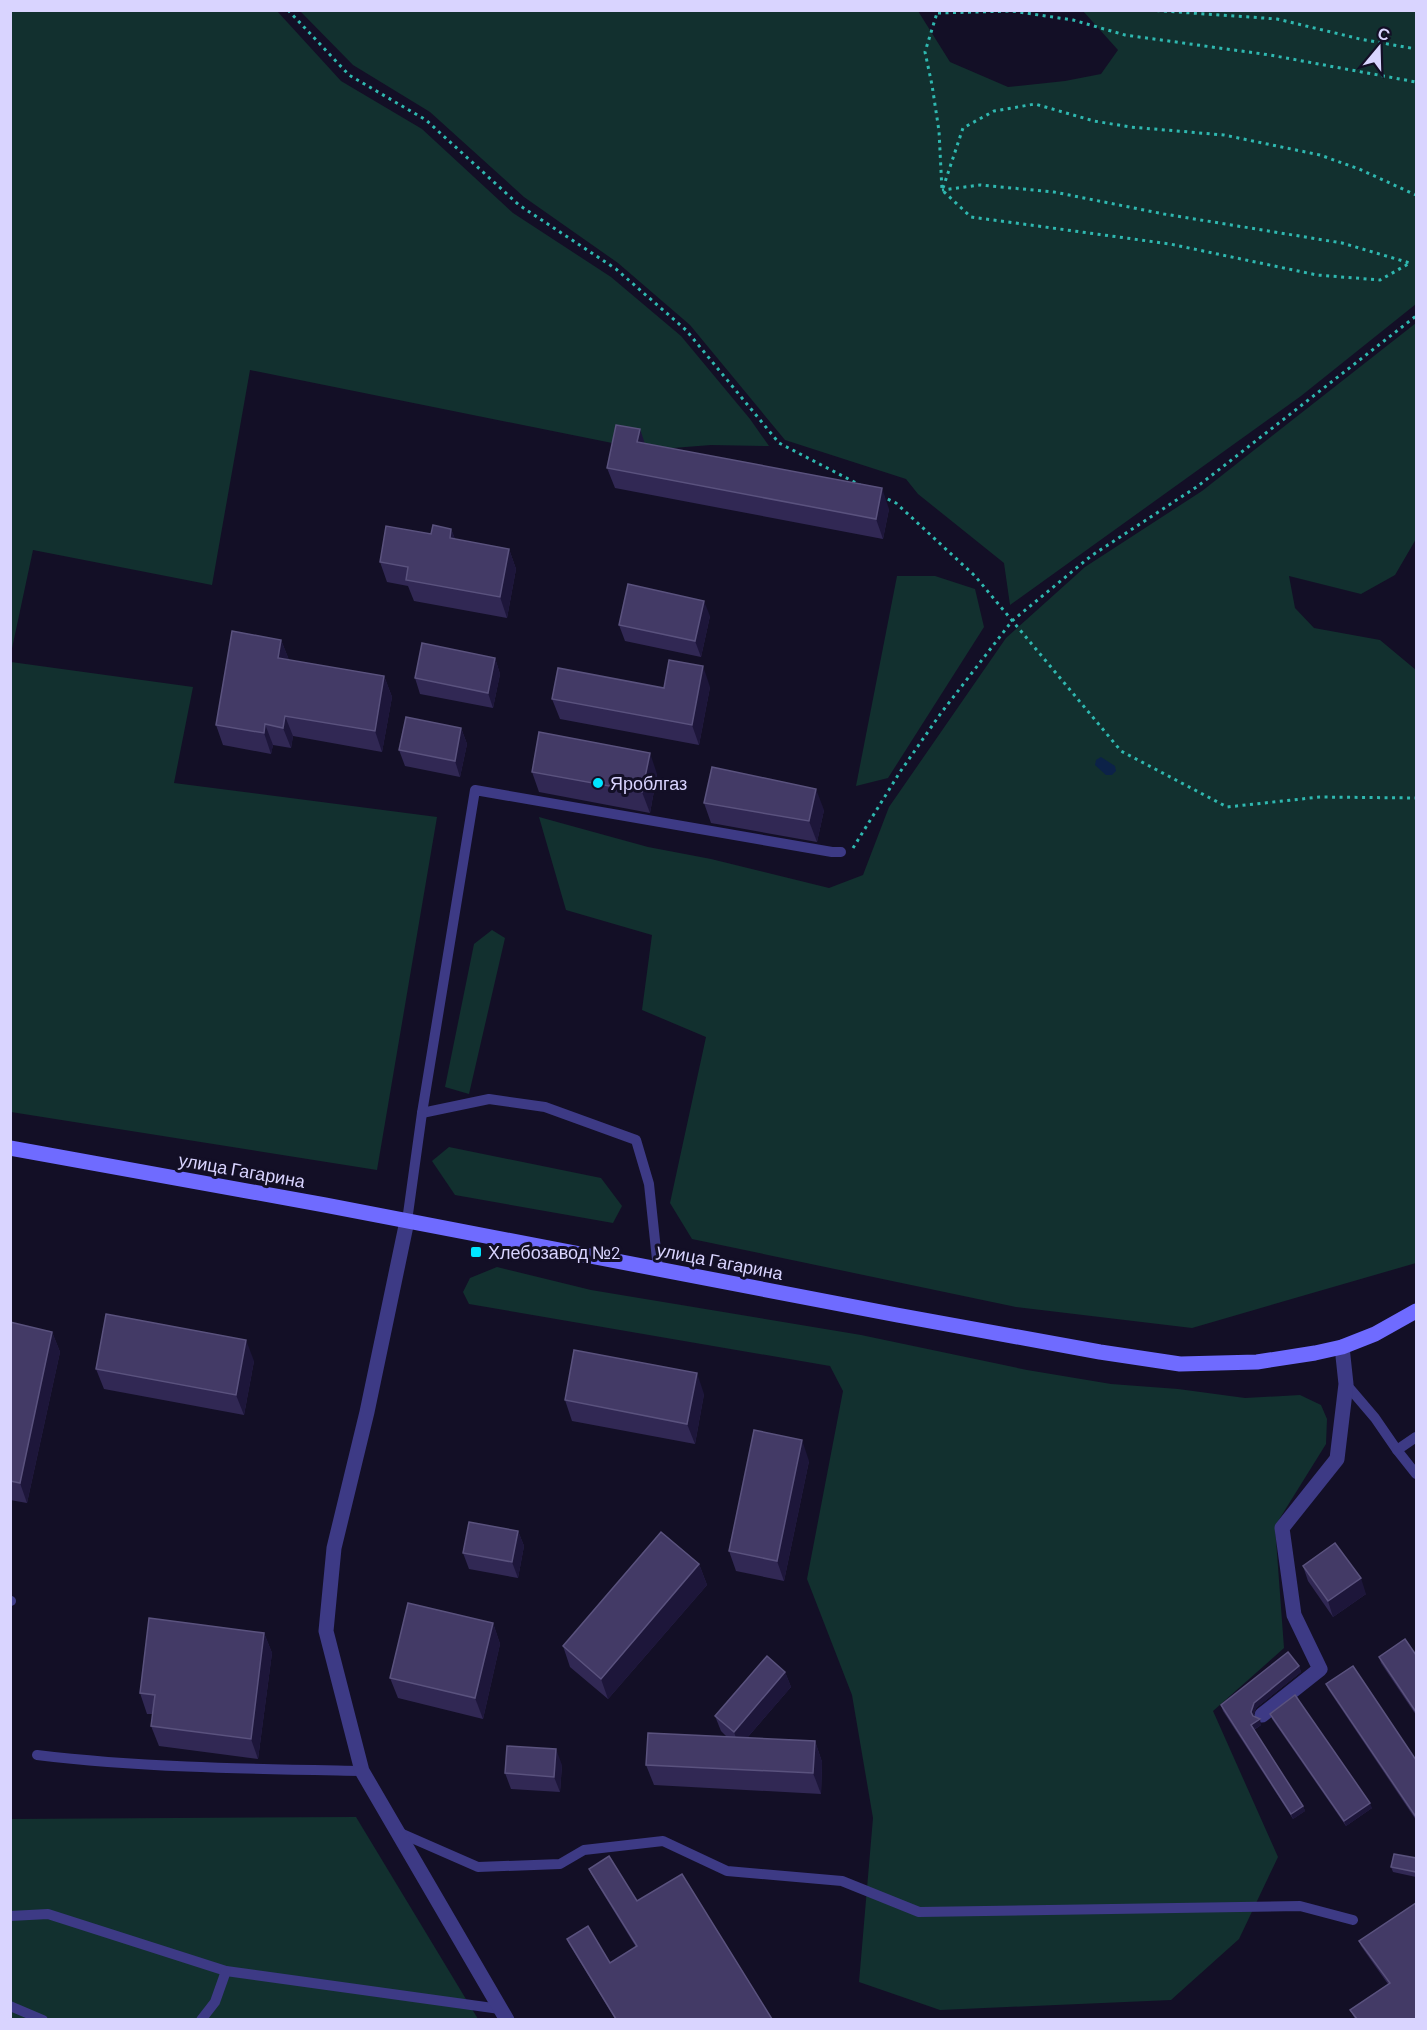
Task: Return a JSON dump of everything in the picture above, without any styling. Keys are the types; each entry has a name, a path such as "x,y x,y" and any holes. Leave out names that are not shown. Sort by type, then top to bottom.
{"main road":[{"name":"улица Гагарина","path":"10,1148 1078,1348 1180,1364 1257,1362 1342,1347 1375,1334 1416,1311"}],"street":[{"path":"407,1221 367,1412 334,1548 326,1631 362,1771 503,2014"},
{"path":"1262,1714 1320,1669 1294,1615 1282,1528 1337,1460 1346,1383 1342,1347"}],"lane":[{"path":"407,1221 422,1113 475,790 820,850 846,851"},
{"path":"422,1113 489,1099 545,1107 636,1140 649,1184 658,1269"},
{"path":"1346,1383 1376,1418 1416,1474"},
{"path":"1397,1450 1416,1437"},
{"path":"37,1755 185,1768 362,1771"},
{"path":"398,1832 478,1867 560,1864 584,1850 663,1841 728,1871 842,1881 919,1912 1300,1906 1353,1920"},
{"path":"10,1916 48,1914 226,1971 503,2014"},
{"path":"201,2019 215,2002 226,1971"},
{"path":"10,2006 43,2019"}],"path":[{"path":"288,10 349,75 426,120 519,205 616,269 686,330 779,443 864,487"},
{"path":"941,10 937,13 925,52 939,131 942,190 970,217 1170,244 1317,275 1380,280 1410,263 1342,243 1054,192 980,186 942,190"},
{"path":"1149,10 1277,18 1360,39 1416,49"},
{"path":"937,13 1012,11 1073,20 1125,35 1270,55 1416,82"},
{"path":"942,190 963,128 994,111 1035,104 1094,121 1130,127 1224,135 1320,155 1359,169 1416,195"},
{"path":"846,851 914,752 1012,621 1091,556 1198,486 1416,316"},
{"path":"874,492 896,504 975,576 1120,751 1227,807 1320,797 1416,798"}],"green space":[{"path":"11,11 277,11 341,81 422,129 513,213 611,277 681,336 750,419 769,446 711,445 647,450 250,370 212,585 33,550 11,653"},
{"path":"300,11 918,11 950,62 1008,87 1065,81 1101,74 1118,50 1083,11 1416,11 1416,304 1301,396 1010,605 1004,563 918,494 906,479 785,440 690,325 618,263 524,197 430,112 353,65"},
{"path":"1416,323 1416,539 1395,575 1361,594 1289,576 1295,608 1314,628 1380,640 1416,670 1416,1263 1192,1328 1016,1307 692,1239 670,1203 706,1037 642,1010 652,935 566,910 539,817 648,847 711,859 829,888 863,875 889,807 1006,638 1085,567 1202,491"},
{"path":"897,576 935,576 975,589 984,627 888,778 856,786"},
{"path":"11,662 193,687 174,783 437,817 377,1170 11,1112"},
{"path":"492,930 505,938 469,1094 445,1087 474,944"},
{"path":"449,1147 601,1178 622,1206 613,1223 455,1195 432,1161"},
{"path":"497,1267 591,1290 861,1335 1027,1370 1111,1384 1178,1389 1245,1398 1300,1395 1321,1405 1327,1419 1326,1444 1275,1526 1284,1648 1213,1711 1278,1857 1239,1939 1171,2000 940,2010 859,1982 873,1818 852,1695 807,1579 843,1391 830,1366 469,1304 463,1292 470,1278"},
{"path":"356,1817 478,2019 11,2019 10,1819"}],"water":[{"path":"1101,757 1115,766 1116,771 1112,775 1106,775 1095,765 1096,760"}],"building":[{"path":"616,425 640,429 637,442 882,488 876,519 607,468"},
{"path":"433,525 451,529 450,538 509,549 500,597 406,580 408,567 380,562 386,526 431,534"},
{"path":"628,584 704,601 695,641 619,625"},
{"path":"232,631 281,640 278,658 384,676 375,731 285,716 283,728 265,724 264,733 216,725"},
{"path":"422,643 495,658 488,693 415,678"},
{"path":"669,660 703,666 692,725 552,699 558,668 664,688"},
{"path":"406,717 461,728 455,761 399,750"},
{"path":"539,732 650,753 642,792 532,772"},
{"path":"712,767 816,789 809,821 704,803"},
{"path":"106,1314 246,1340 236,1395 96,1369"},
{"path":"10,1322 52,1332 20,1483 10,1481"},
{"path":"574,1350 697,1373 687,1424 565,1400"},
{"path":"754,1430 802,1440 777,1561 729,1551"},
{"path":"469,1522 518,1531 512,1562 463,1553"},
{"path":"661,1532 699,1564 601,1679 563,1646"},
{"path":"1335,1543 1361,1578 1328,1601 1303,1566"},
{"path":"408,1603 493,1623 475,1698 390,1678"},
{"path":"149,1618 264,1633 251,1739 151,1726 155,1695 140,1693"},
{"path":"1405,1639 1416,1655 1416,1712 1379,1657"},
{"path":"1288,1652 1299,1666 1254,1703 1251,1712 1253,1716 1260,1719 1251,1725 1303,1806 1291,1814 1221,1705"},
{"path":"767,1656 785,1672 734,1732 715,1716"},
{"path":"1353,1666 1416,1760 1416,1817 1326,1684"},
{"path":"1295,1695 1370,1803 1344,1821 1270,1714"},
{"path":"648,1733 815,1741 813,1773 646,1765"},
{"path":"507,1746 556,1749 554,1777 505,1773"},
{"path":"1394,1854 1416,1858 1416,1872 1391,1867"},
{"path":"609,1856 637,1901 682,1874 772,2019 616,2019 567,1939 588,1926 610,1963 637,1946 589,1869"},
{"path":"1416,1903 1416,2019 1357,2019 1350,2010 1390,1983 1359,1941"}],"place":[{"name":"Яроблгаз","path":"598,783"},
{"name":"Хлебозавод №2","path":"476,1252"}]}
